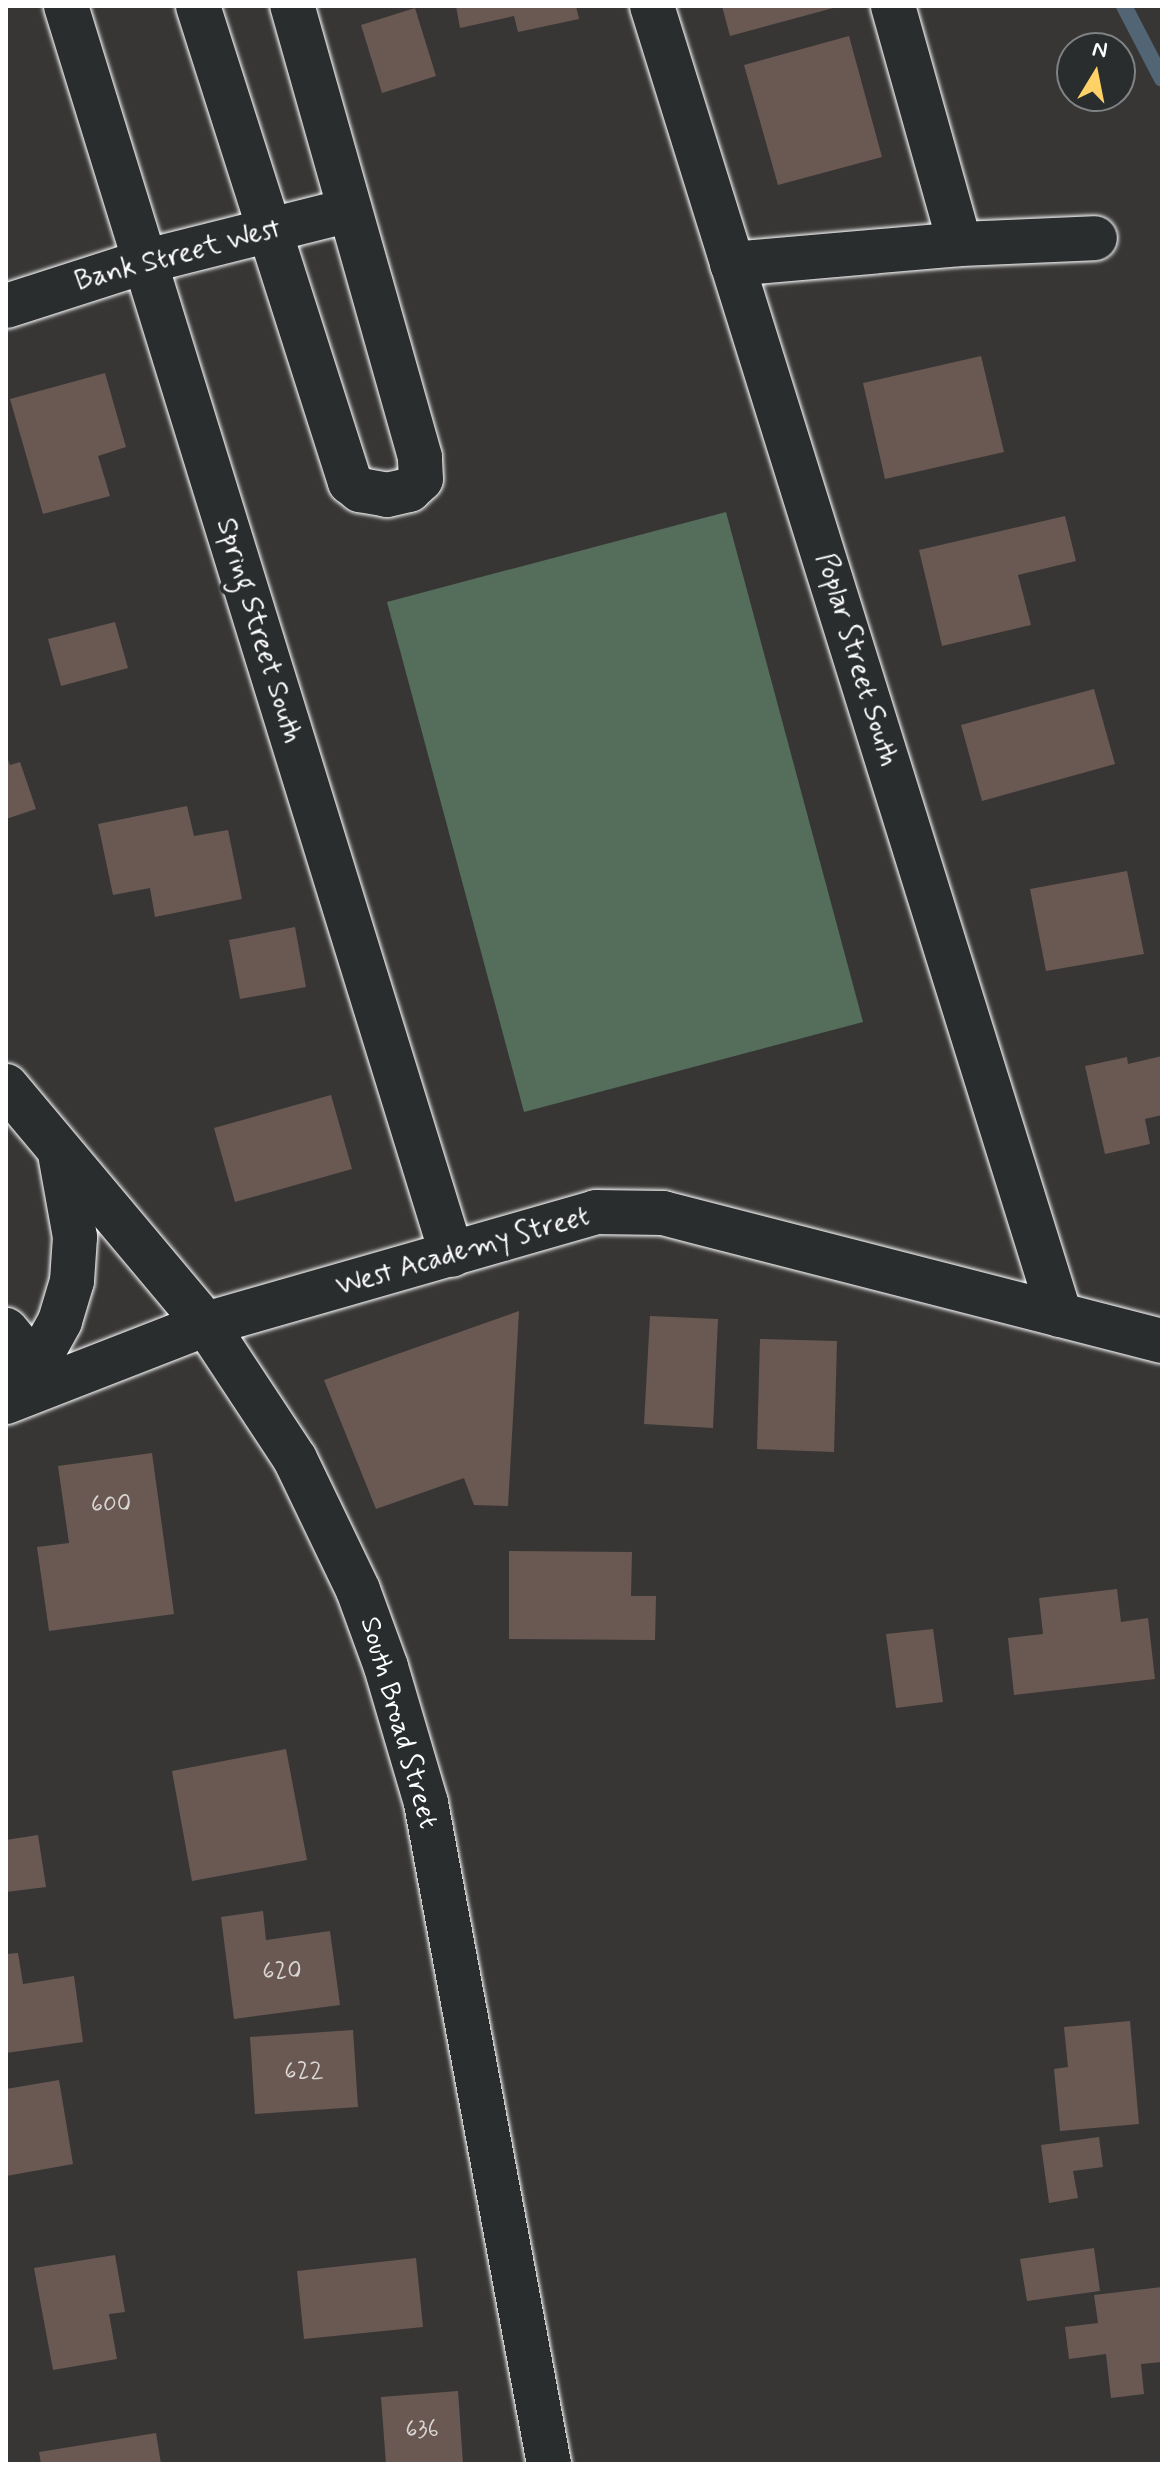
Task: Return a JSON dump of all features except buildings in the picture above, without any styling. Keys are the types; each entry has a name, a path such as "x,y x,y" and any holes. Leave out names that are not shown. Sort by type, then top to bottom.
{"street":[{"name":"Spring Street South","path":"66,6 452,1255"},
{"path":"198,6 350,482 360,490 387,495 409,490 421,479 420,457 292,6"},
{"name":"Poplar Street South","path":"652,6 1060,1315"},
{"path":"893,6 960,244"},
{"name":"Bank Street West","path":"6,306 143,262 350,210"},
{"path":"732,264 960,244 1095,238"},
{"name":"South Broad Street","path":"6,1086 206,1324 295,1459 358,1590 386,1667 426,1803 549,2464"},
{"path":"24,1366 43,1352 60,1321 72,1281 75,1237 60,1151"},
{"name":"West Academy Street","path":"6,1402 24,1366 206,1324 596,1212 663,1213 1162,1341"}],"green space":[{"path":"726,512 863,1022 524,1112 387,602"}],"waterway":[{"path":"1124,6 1162,79"}]}
